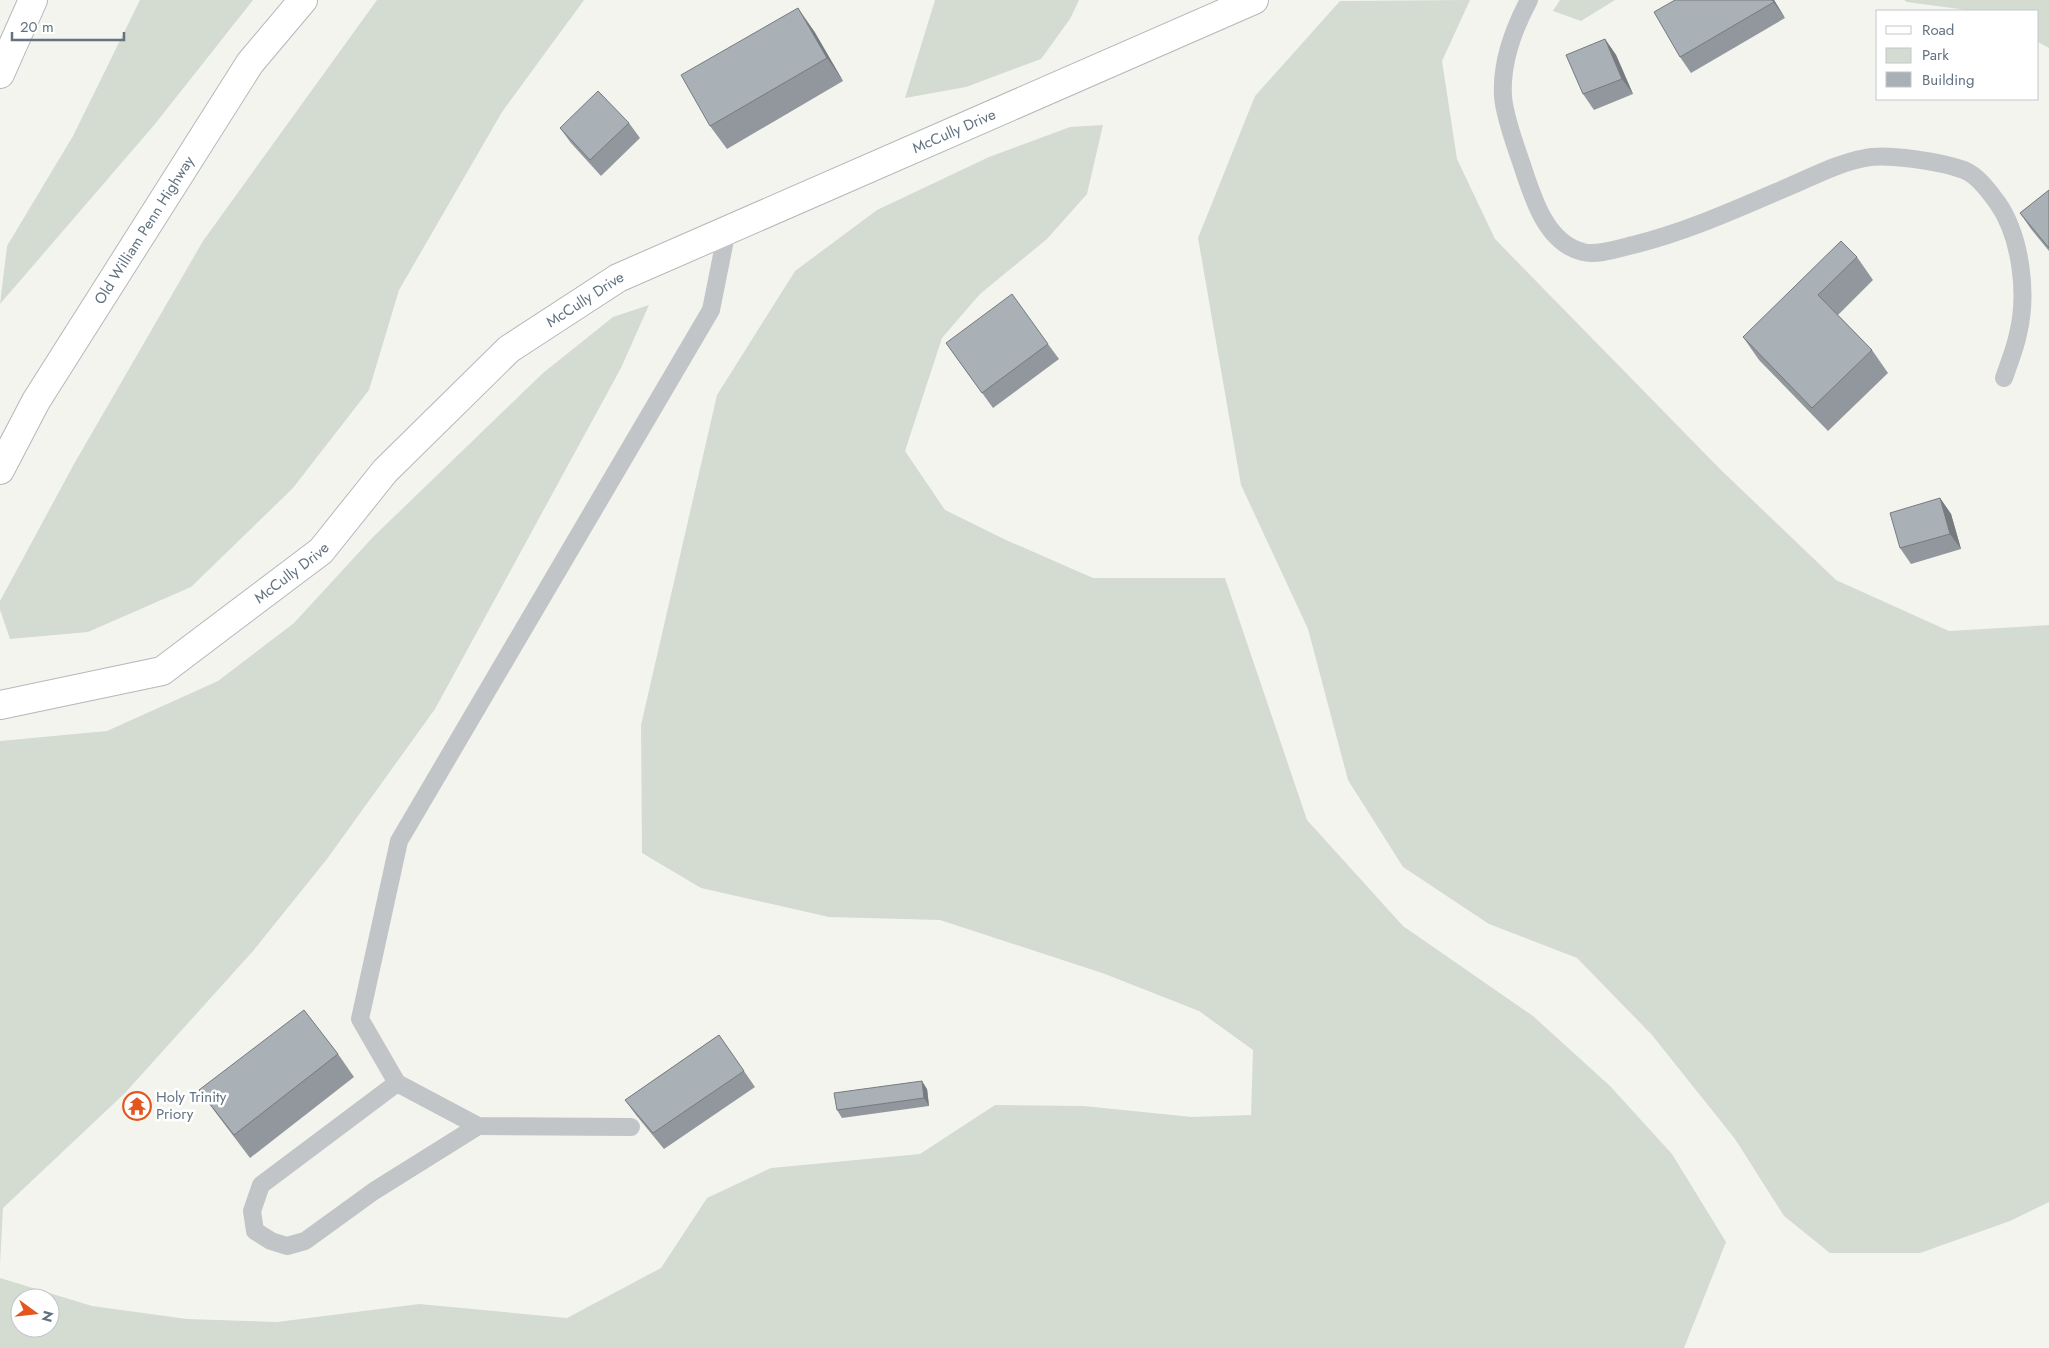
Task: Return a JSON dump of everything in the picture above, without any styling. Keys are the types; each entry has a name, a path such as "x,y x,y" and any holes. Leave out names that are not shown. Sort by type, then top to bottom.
{"main road":[{"path":"0,74 33,0"},
{"name":"Old William Penn Highway","path":"0,470 36,401 250,63 303,0"},
{"name":"McCully Drive","path":"0,705 162,671 322,551 386,471 508,349 618,278 1254,0"}],"lane":[{"path":"1529,0 1516,26 1505,62 1503,97 1516,149 1536,208 1560,241 1584,253 1612,250 1653,240 1726,214 1831,168 1866,157 1920,159 1966,171 1985,186 2005,214 2016,250 2024,287 2019,333 2004,378"},
{"path":"631,1127 478,1126 398,1084 360,1019 399,840 711,310 727,230"},
{"path":"398,1084 261,1185 252,1211 255,1230 271,1241 287,1246 305,1240 374,1191 478,1126"}],"green space":[{"path":"140,0 253,0 155,124 0,304 7,246 73,136"},
{"path":"377,0 584,0 502,112 399,290 369,390 293,488 191,587 88,632 10,639 0,610 0,601 74,464 203,241"},
{"path":"935,0 1079,0 1070,19 1041,59 966,87 905,98"},
{"path":"1470,0 1442,61 1457,159 1495,239 1721,470 1836,580 1949,631 2049,625 2049,1202 2010,1221 1920,1253 1830,1253 1784,1216 1735,1139 1652,1035 1577,958 1489,924 1403,867 1348,780 1308,629 1241,485 1198,238 1255,96 1340,1"},
{"path":"1560,0 1615,0 1581,21 1553,11"},
{"path":"1904,0 2049,0 2049,48 2039,43 2039,10 1967,10 1907,2"},
{"path":"1103,125 1087,194 1047,239 980,294 942,338 905,451 945,510 1006,540 1093,578 1225,578 1307,820 1403,926 1533,1016 1610,1086 1672,1154 1726,1242 1684,1348 0,1348 0,1278 33,1288 10,1288 10,1338 60,1338 60,1296 92,1306 187,1319 277,1322 419,1304 567,1318 661,1268 707,1198 771,1168 920,1154 995,1105 1084,1106 1192,1117 1251,1115 1253,1050 1199,1011 1105,974 940,920 829,917 701,888 642,853 641,725 717,395 795,271 877,210 989,157 1070,127"},
{"path":"649,305 621,368 435,709 327,859 253,951 125,1093 3,1208 0,1264 0,741 107,731 218,681 294,623 373,537 543,373 613,317"}],"building":[{"path":"1675,0 1772,0 1774,2 1680,57 1654,12"},
{"path":"798,8 827,58 710,126 681,75"},
{"path":"1605,39 1622,79 1583,94 1566,55"},
{"path":"598,91 629,123 590,160 560,128"},
{"path":"2049,190 2049,248 2020,213"},
{"path":"1841,241 1857,257 1818,295 1872,350 1812,408 1743,337"},
{"path":"1012,294 1048,344 982,393 946,343"},
{"path":"1940,498 1950,534 1900,548 1890,513"},
{"path":"304,1010 338,1054 234,1135 199,1090"},
{"path":"719,1035 744,1071 653,1133 625,1100"},
{"path":"922,1081 924,1098 837,1110 834,1093"}],"place":[{"name":"Holy Trinity Priory","path":"137,1106"}]}
